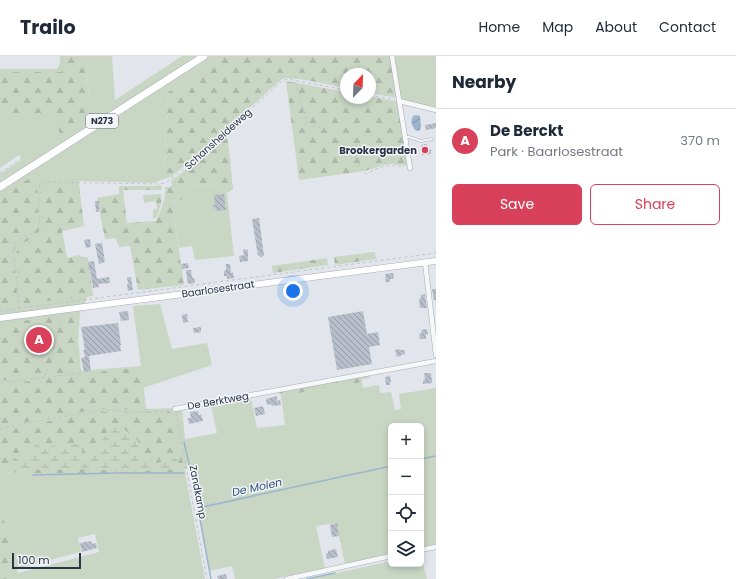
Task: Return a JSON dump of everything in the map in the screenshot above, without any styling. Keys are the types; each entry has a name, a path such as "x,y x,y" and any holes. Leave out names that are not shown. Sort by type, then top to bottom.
{"main road":[{"name":"N273","path":"0,187 204,56"}],"street":[{"path":"392,56 410,168"},
{"path":"399,101 436,110"},
{"name":"Baarlosestraat","path":"0,318 436,260"},
{"path":"425,262 436,355"},
{"name":"De Berktweg","path":"175,409 436,361"},
{"path":"424,549 436,547"},
{"path":"287,579 388,557"}],"lane":[{"path":"405,137 421,141 432,139"}],"path":[{"path":"296,76 295,80 305,118 313,125 325,130 350,150 366,174 383,166 410,168"},
{"name":"Schansheideweg","path":"19,309 14,246 21,237 40,232 40,184 46,182 165,183 182,171 282,81 287,79 295,80 340,89"},
{"path":"376,96 399,101"},
{"path":"0,173 25,156"},
{"path":"0,311 436,253"},
{"path":"45,377 54,352 60,320 53,311"},
{"path":"0,383 81,373"},
{"name":"De Berktweg","path":"0,429 53,418 108,410 138,412 172,411 175,409"},
{"name":"Zandkamp","path":"175,409 207,579"}],"green space":[{"path":"60,56 84,56 90,116 86,56 112,56 115,100 182,56 197,56 8,178 208,56 225,56 167,93 164,179 153,183 79,181 82,223 62,231 67,258 78,255 87,259 89,293 80,314 76,371 141,366 133,306 160,304 172,349 207,343 212,365 143,388 145,409 182,408 185,439 217,433 211,405 251,399 257,428 285,425 281,396 362,382 363,388 379,385 380,393 391,392 395,410 401,409 399,394 436,388 436,544 424,546 424,423 388,423 388,555 345,564 336,523 316,526 325,568 274,579 235,579 232,566 209,571 187,461 187,469 20,476 185,472 205,579 0,579 0,513 16,566 0,506 0,174 22,159 19,155 0,168 0,69 57,69 60,62","holes":["95,534 99,552 18,573 17,569 80,552 78,538"]},
{"path":"62,56 86,56 90,116 59,136 59,118 0,117 0,72 61,72 63,70"},
{"path":"225,56 390,56 397,98 376,94 376,68 340,68 340,87 294,78 282,79 182,168 171,177 164,179 167,93"},
{"path":"394,56 436,56 436,108 403,100 400,97"},
{"path":"286,81 340,91 340,104 376,104 376,97 398,102 408,166 391,164 365,171 299,180"},
{"path":"227,132 233,189 227,193 226,186 183,185 185,199 172,201 184,285 138,290 130,246 119,247 116,238 105,239 97,198 119,194 119,186 161,185 162,190 123,190 127,223 156,221 164,200 165,187 170,187 172,185 171,181"},
{"path":"28,179 43,180 37,186 39,235 17,246 13,253 18,305 0,307 0,198"},
{"path":"42,184 79,185 84,226 62,231 67,258 88,257 93,296 20,304 16,253 19,248 42,236 40,186"},
{"path":"182,185 226,186 234,256 195,260 192,246 179,248 172,201 185,199"},
{"path":"161,194 159,209 156,218 153,219 153,210 157,209 156,201 144,203 143,195"},
{"path":"375,252 376,259 335,265 334,257"},
{"path":"327,258 328,265 273,273 272,266"},
{"path":"79,313 79,321 77,326 81,371 0,381 0,324"},
{"path":"141,367 146,408 148,410 99,409 0,427 0,385"},
{"path":"370,376 370,378 362,379 362,382 281,396 279,392"},
{"path":"168,411 172,415 185,472 0,477 0,475 3,474 0,469 0,431 95,412 142,413"},
{"path":"114,426 121,427 137,439 143,457 158,463 170,457 177,459 180,469 123,472 99,469 34,470 30,473 11,473 13,458 26,456 36,444 62,447 81,443 83,457 91,454 98,457 100,455 100,443"},
{"path":"0,506 17,569 0,573"},
{"path":"388,562 388,567 424,567 427,579 310,579"},
{"path":"18,573 20,579 0,579 0,577"}],"water":[{"path":"416,115 420,116 421,127 418,131 415,130 412,125 412,118"}],"building":[{"path":"436,123 436,128 426,130 425,125"},
{"name":"Brookergarden","path":"427,144 428,150 431,149 431,154 422,155 421,145"},
{"path":"224,194 226,210 216,211 216,208 213,209 213,205 215,205 214,195"},
{"path":"95,201 99,201 99,212 96,212"},
{"path":"259,218 264,256 260,257 260,255 258,256 252,219"},
{"path":"90,239 91,247 86,248 84,240"},
{"path":"102,243 105,262 99,264 95,244"},
{"path":"243,249 248,250 248,261 240,262 239,256 244,255"},
{"path":"94,261 97,279 109,277 110,283 98,284 99,287 93,288 88,262"},
{"path":"188,263 189,268 182,269 181,264"},
{"path":"226,264 230,264 231,273 233,272 234,278 227,279 227,276 224,276"},
{"path":"186,270 191,270 192,278 194,278 195,283 188,284"},
{"path":"393,273 394,279 390,279 390,282 386,282 385,274"},
{"path":"127,277 131,277 133,290 128,291"},
{"path":"432,289 436,289 436,300 434,300"},
{"path":"425,294 427,308 420,308 419,299 421,298 421,295"},
{"path":"128,311 129,320 121,321 119,312"},
{"path":"363,311 367,334 378,332 380,345 369,347 372,364 337,370 328,317"},
{"path":"187,314 188,322 183,323 182,315"},
{"path":"118,323 121,351 89,356 91,371 84,372 81,358 85,357 83,350 85,350 81,327"},
{"path":"201,327 201,332 194,333 193,328"},
{"path":"427,329 428,334 426,334 426,339 420,339 419,334 422,333 421,330"},
{"path":"395,350 404,350 405,354 397,357"},
{"path":"424,373 431,373 432,383 423,384 423,380 425,380"},
{"path":"390,376 390,385 386,385 385,377"},
{"path":"277,396 277,401 280,400 281,405 267,405 266,399"},
{"path":"263,406 265,414 256,416 254,408"},
{"path":"198,411 199,415 201,414 203,421 189,424 188,418 191,418 190,412"},
{"path":"337,523 339,536 332,537 330,525"},
{"path":"91,541 92,544 96,543 97,548 82,552 80,543"},
{"path":"336,549 338,557 327,559 326,553"},
{"path":"226,574 227,579 218,579 217,576"}],"waterway":[{"path":"184,442 192,477"},
{"name":"De Molen","path":"424,458 436,456"},
{"name":"De Molen","path":"211,579 198,508 388,467"},
{"path":"33,475 184,473"},
{"path":"193,483 198,508"},
{"path":"307,579 335,573"}],"place":[{"name":"Brookergarden","path":"425,150"},
{"name":"De Berckt","path":"39,340"}]}
